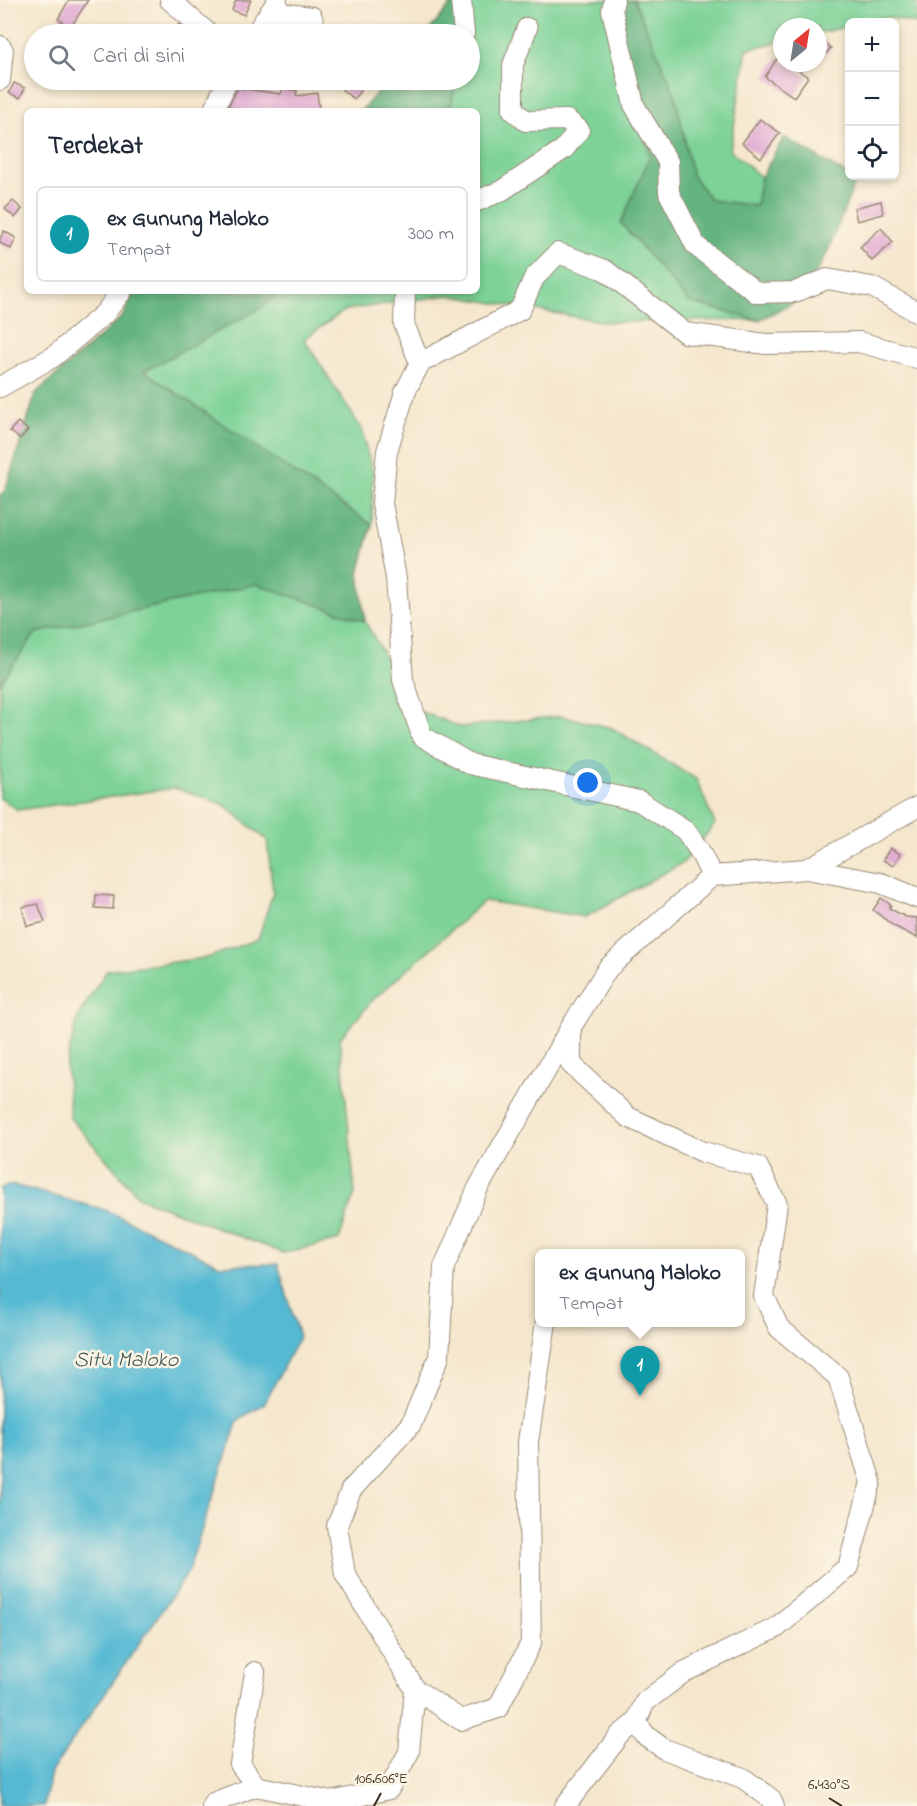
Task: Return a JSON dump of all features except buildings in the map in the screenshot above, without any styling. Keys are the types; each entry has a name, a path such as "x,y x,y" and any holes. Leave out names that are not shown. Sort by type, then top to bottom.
{"street":[{"path":"170,0 198,24"},
{"path":"461,0 463,24"},
{"path":"614,0 612,10 634,105 668,162 669,193 696,246 757,293 795,292 827,279 872,287 917,312"},
{"path":"262,24 274,6 312,17 314,24"},
{"path":"480,200 501,191 564,149 579,130 567,120 526,121 513,110 513,65 527,28"},
{"path":"0,46 3,50 0,80"},
{"path":"214,108 223,90"},
{"path":"712,876 699,850 685,830 639,801 470,764 422,736 403,680 396,578 382,503 387,451 405,392 420,363 520,310 534,278 558,253 605,270 685,333 766,344 859,342 917,358"},
{"path":"0,387 53,357 104,314 120,294"},
{"path":"405,294 404,324 420,363"},
{"path":"807,869 917,807"},
{"path":"545,1327 528,1442 531,1643 498,1708 461,1720 415,1689 345,1574 337,1526 351,1490 411,1424 439,1358 444,1267 478,1188 571,1027 608,968 712,876 807,869 881,883 917,898"},
{"path":"566,1806 620,1735 636,1722 645,1702 684,1672 776,1628 848,1567 871,1482 838,1377 779,1328 764,1296 777,1204 758,1167 703,1152 628,1117 571,1064 571,1027"},
{"path":"255,1671 240,1764 256,1786"},
{"path":"212,1806 213,1803 256,1786 331,1802 389,1789 409,1752 415,1689"},
{"path":"636,1722 646,1736 664,1749 743,1779 771,1799 774,1806"}],"green space":[{"path":"455,0 461,24 435,24"},
{"path":"471,0 618,0 610,17 650,156 621,223 689,302 759,320 606,322 448,295 346,310 304,339 361,428 373,474 372,525 144,371 263,307 276,294 480,294 480,108 451,108 454,90 480,90 480,24 471,24"},
{"path":"618,0 634,0 675,94 692,175 711,200 756,206 761,177 784,137 845,173 845,180 856,180 827,253 801,299 759,320 689,302 621,223 650,156 610,16"},
{"path":"634,0 917,0 917,24 889,17 845,18 845,27 827,31 827,18 773,18 773,43 747,49 730,150 761,177 756,206 711,200 692,175 675,94"},
{"path":"379,90 454,90 451,108 364,108"},
{"path":"133,294 276,294 263,307 144,371 372,525 359,573 365,621 256,584 36,633 0,683 0,495 5,491 36,393 123,316"},
{"path":"256,584 365,621 414,709 460,727 562,716 612,728 696,779 715,824 684,862 585,917 484,901 373,1000 340,1038 355,1193 339,1240 283,1253 140,1198 70,1118 66,1065 78,1016 107,970 207,958 258,939 273,892 267,840 223,804 175,788 18,810 0,798 0,683 35,633"}],"water":[{"name":"Situ Maloko","path":"13,1185 106,1210 220,1265 278,1264 299,1337 264,1404 238,1420 187,1574 51,1772 44,1806 0,1806 0,1188"}],"place":[{"name":"ex Gunung Maloko","path":"640,1396"}]}
